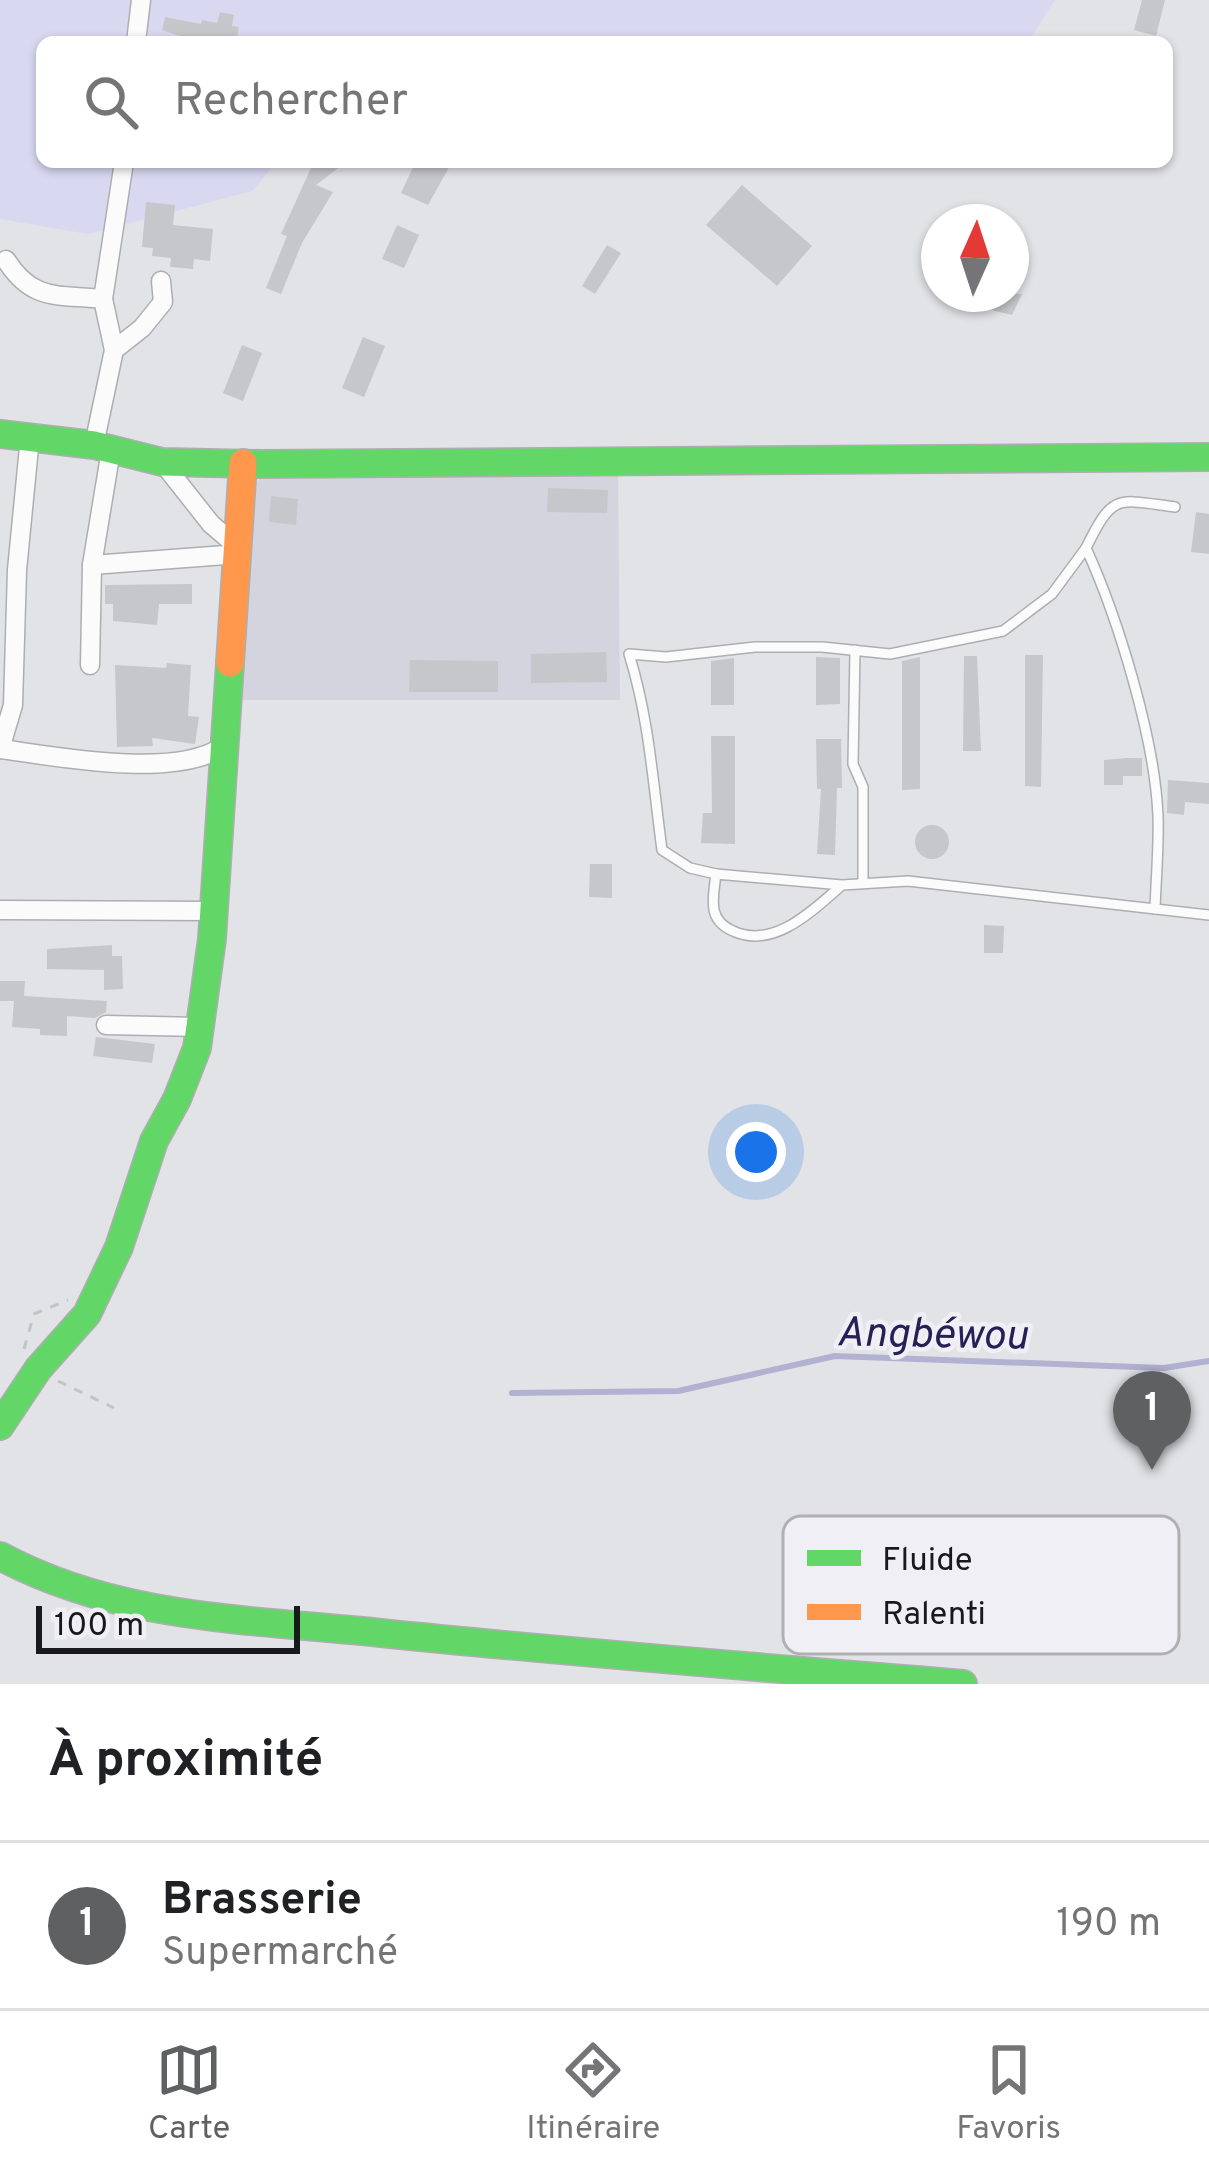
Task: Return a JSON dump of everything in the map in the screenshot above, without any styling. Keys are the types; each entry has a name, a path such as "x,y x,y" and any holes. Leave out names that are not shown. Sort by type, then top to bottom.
{"street":[{"path":"137,36 141,0"},
{"path":"90,665 92,565 114,350 103,299 123,168"},
{"path":"6,260 21,283 36,292 103,299"},
{"path":"114,350 164,302 161,281"},
{"path":"0,434 102,447 162,461 243,463 1209,457"},
{"path":"30,437 17,570 13,705 0,749 120,762 189,761 222,747"},
{"path":"162,461 211,524 239,551"},
{"path":"0,1426 38,1369 87,1314 119,1247 154,1141 192,1065 201,1027 213,911 243,463"},
{"path":"92,565 239,551"},
{"path":"0,910 213,911"},
{"path":"106,1025 201,1027"},
{"path":"0,1556 52,1583 140,1608 519,1647 963,1684"}],"lane":[{"path":"1175,507 1125,500 1106,509 1086,548 1052,594 1003,631 890,654 755,647 666,657 629,654 645,716 662,850 690,868 842,885 908,881 1209,915"},
{"path":"1086,548 1110,600 1150,759 1158,814 1154,909"},
{"path":"855,650 854,764 863,787 863,884"},
{"path":"716,874 712,909 720,926 748,938 780,932 842,885"}],"shaded area":[{"path":"0,0 1055,0 1032,36 36,36 36,168 271,168 253,191 88,234 0,219"},
{"path":"618,462 620,700 236,700 247,496 265,471"}],"building":[{"path":"1142,0 1165,0 1156,36 1134,30"},
{"path":"220,12 234,15 232,26 239,27 237,36 180,36 162,30 165,17 217,23"},
{"path":"311,168 338,168 316,185 333,192 302,243 281,294 266,288 287,236 281,234"},
{"path":"413,168 449,168 428,205 401,193"},
{"path":"742,185 812,246 777,286 706,225"},
{"path":"146,202 175,205 173,225 213,229 210,261 194,259 193,269 170,267 171,258 152,256 153,248 142,247"},
{"path":"397,225 419,235 404,268 382,259"},
{"path":"607,245 621,253 595,294 582,286"},
{"path":"363,337 385,346 364,397 342,388"},
{"path":"242,345 262,353 243,401 223,393"},
{"path":"548,488 608,490 607,513 547,512"},
{"path":"271,496 298,499 296,525 269,522"},
{"path":"1196,512 1209,514 1209,554 1191,552"},
{"path":"192,584 192,604 159,604 157,625 113,621 113,604 105,604 105,585"},
{"path":"606,652 607,682 531,683 531,654"},
{"path":"1025,655 1043,655 1041,787 1025,786"},
{"path":"964,656 977,656 981,751 963,751"},
{"path":"816,657 840,658 840,704 816,705"},
{"path":"920,657 920,789 902,790 902,661"},
{"path":"734,658 734,705 711,705 711,661"},
{"path":"410,660 498,661 498,692 409,692"},
{"path":"167,663 191,665 188,716 199,717 195,744 152,738 153,746 117,747 115,665 166,668"},
{"path":"711,736 735,736 735,844 701,843 703,813 712,813"},
{"path":"816,739 841,739 835,855 817,854 821,789 817,789"},
{"path":"1142,758 1142,776 1123,776 1123,785 1104,785 1104,760"},
{"path":"1168,780 1209,783 1209,804 1185,802 1184,815 1167,813"},
{"path":"932,825 944,830 949,842 944,854 932,859 920,854 915,842 920,830"},
{"path":"590,864 612,864 612,898 589,897"},
{"path":"984,925 1004,926 1003,953 984,953"},
{"path":"112,945 112,956 122,956 123,989 104,990 104,970 47,969 47,949"},
{"path":"0,981 25,981 24,996 107,1001 106,1012 95,1018 67,1016 67,1036 12,1027 14,1001 0,1001"},
{"path":"96,1037 155,1044 152,1063 93,1056"}],"waterway":[{"name":"Angbéwou","path":"512,1393 678,1391 835,1356 1164,1368 1209,1361"}],"traffic: fast":[{"path":"0,434 94,445 162,462 260,464 1209,457"},
{"path":"0,1426 38,1369 87,1314 119,1247 154,1141 197,1048 212,939 230,663"},
{"path":"0,1556 91,1593 186,1613 963,1684"}],"traffic: slow":[{"path":"230,663 243,463"}],"place":[{"name":"Brasserie","path":"1152,1470"}]}
